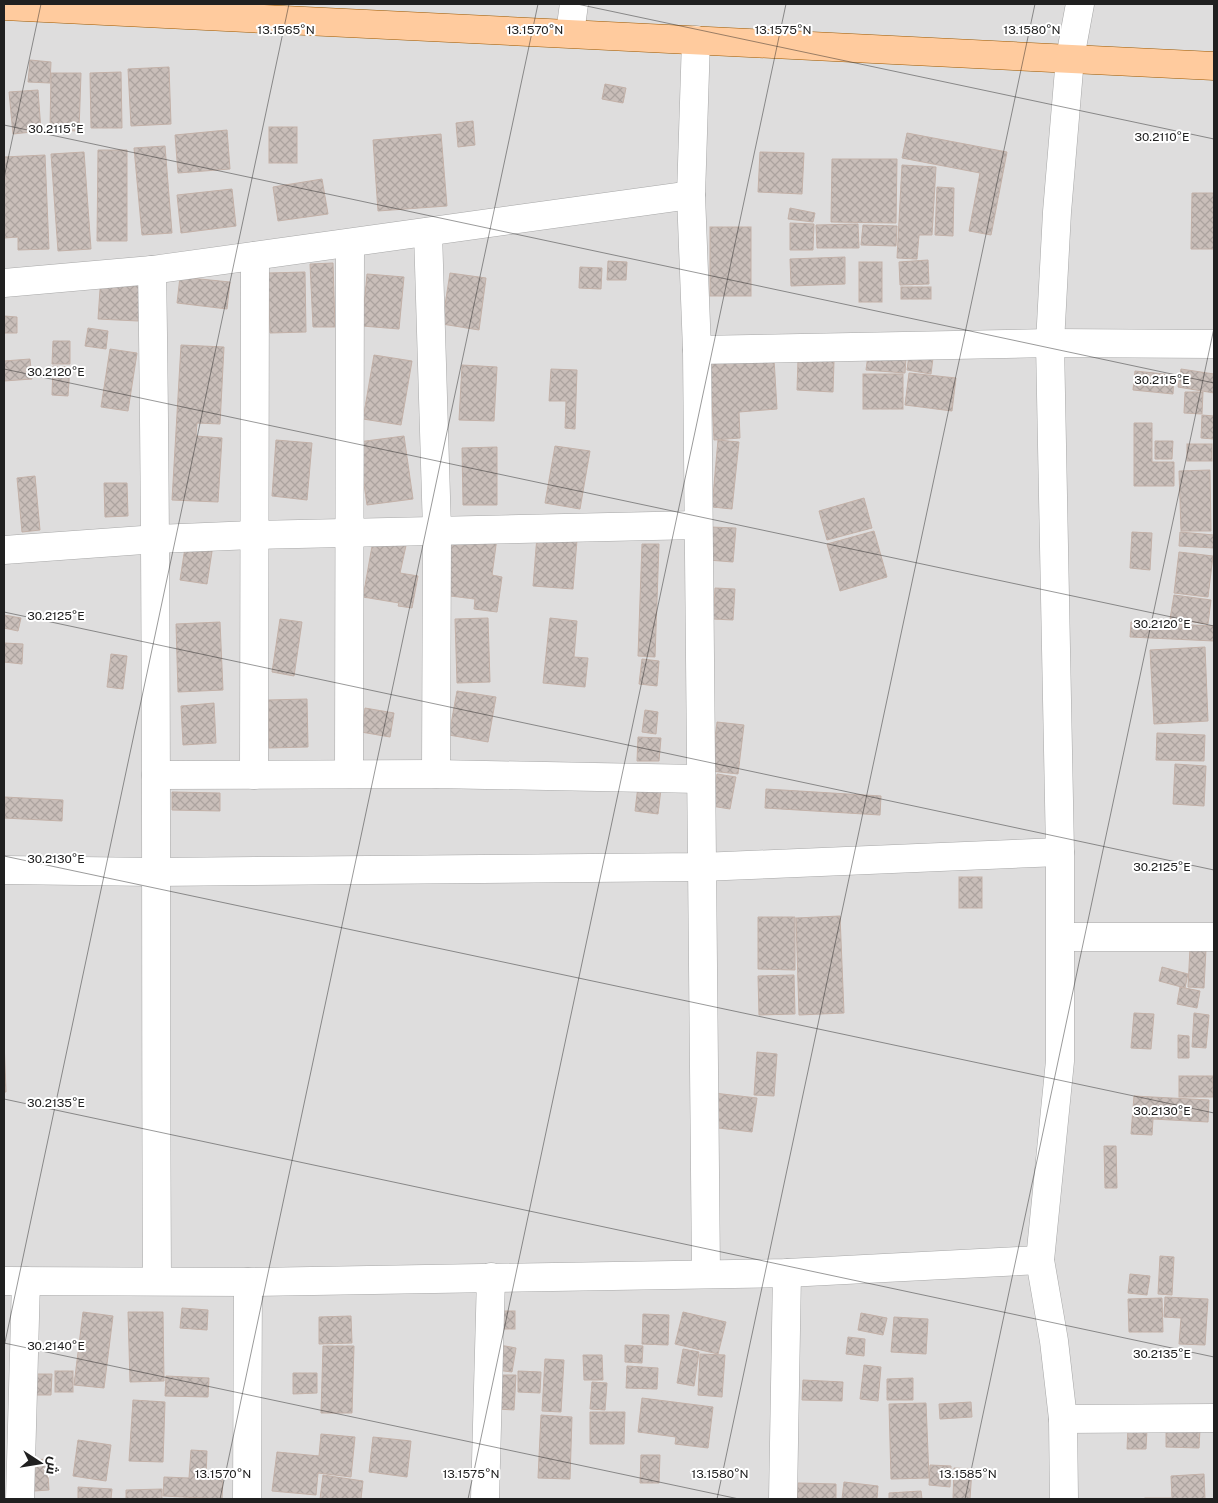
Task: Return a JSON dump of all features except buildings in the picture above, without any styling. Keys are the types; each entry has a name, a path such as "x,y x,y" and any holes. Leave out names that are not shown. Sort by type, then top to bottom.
{"main road":[{"path":"16,6 253,11 570,33 1214,66"}],"street":[{"path":"570,33 574,4"},
{"path":"1064,1499 1063,1420 1054,1341 1040,1260 1060,1061 1060,852 1050,343 1057,212 1070,58 1080,4"},
{"path":"696,40 691,195 697,350 706,1273"},
{"path":"4,283 152,270 691,195"},
{"path":"428,232 437,530 436,774"},
{"path":"349,774 350,243"},
{"path":"254,775 255,256"},
{"path":"152,270 157,539 155,872 157,1280"},
{"path":"697,350 1050,343 1214,344"},
{"path":"4,550 157,539 253,535 698,525"},
{"path":"156,775 436,774 700,779"},
{"path":"4,870 155,872 701,867 1060,852"},
{"path":"1061,937 1214,937"},
{"path":"20,1499 15,1281 157,1280 248,1282 787,1273 1040,1260"},
{"path":"783,1499 787,1273"},
{"path":"485,1499 491,1277"},
{"path":"248,1282 248,1499"},
{"path":"1063,1420 1214,1418"}],"shaded area":[{"path":"4,4 1214,4 1214,1499 4,1499"}]}
